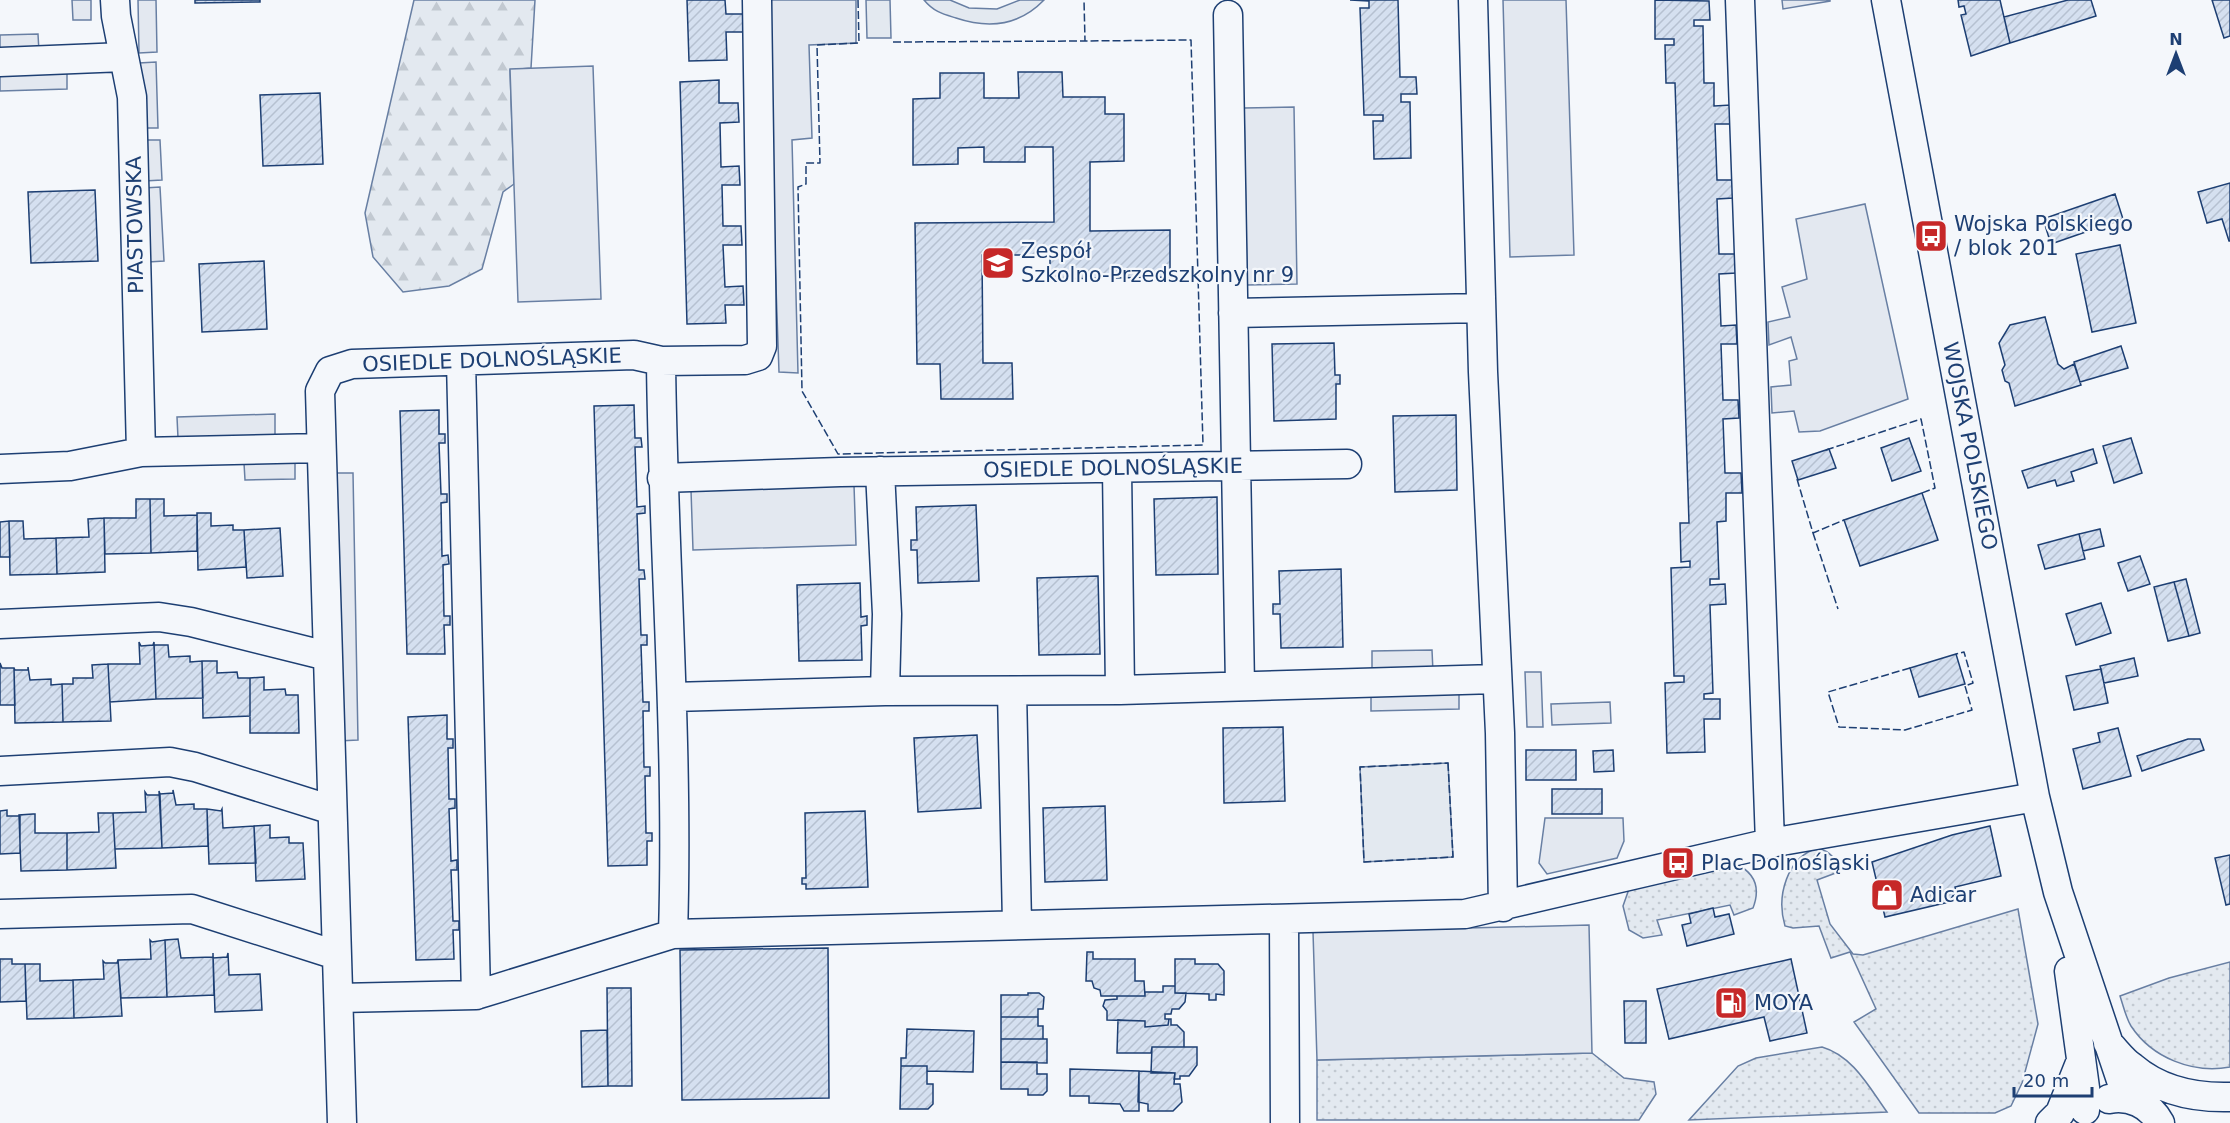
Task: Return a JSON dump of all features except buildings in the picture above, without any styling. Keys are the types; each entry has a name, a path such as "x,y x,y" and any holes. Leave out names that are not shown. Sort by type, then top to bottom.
{"street":[{"name":"PIASTOWSKA","path":"115,0 132,97 141,452"},
{"name":"OSIEDLE DOLNOŚLĄSKIE","path":"342,1123 320,391 330,371 352,364 634,355 661,361 745,360 758,356 762,346 757,0"},
{"path":"1473,0 1481,308 1503,907"},
{"path":"1740,0 1770,843"},
{"name":"WOJSKA POLSKIEGO","path":"1887,0 2035,796 2058,892 2106,1041 2127,1098"},
{"path":"1228,15 1240,686"},
{"path":"0,62 124,57"},
{"path":"1233,313 1481,308"},
{"path":"461,361 476,995"},
{"path":"661,361 662,478 672,697 673,934"},
{"path":"0,469 70,466 141,452 321,448"},
{"name":"OSIEDLE DOLNOŚLĄSKIE","path":"662,478 879,471 1347,464"},
{"path":"1117,469 1120,690"},
{"path":"879,471 887,614 885,691"},
{"path":"0,624 159,617 191,622 327,656"},
{"path":"672,697 885,691 1120,690 1496,680"},
{"path":"1011,691 1017,923"},
{"path":"0,771 170,762 195,767 332,810"},
{"path":"339,998 476,995 673,934 1017,923 1284,920 1465,914 1770,843 2035,796"},
{"name":"WOJSKA POLSKIEGO","path":"2058,892 2081,1059 2080,1116"},
{"path":"0,914 192,909 336,956"},
{"path":"1284,920 1286,1123"},
{"path":"2106,1041 2132,1067 2174,1091 2198,1098 2230,1097"},
{"path":"2050,1123 2060,1113 2081,1059"},
{"path":"2080,1116 2098,1102 2112,1098 2127,1098 2138,1102 2158,1120 2230,1106"}],"green space":[{"path":"414,0 535,0 531,68 510,70 514,184 503,192 482,269 449,286 403,292 373,257 365,213"},
{"path":"866,0 890,0 891,38 867,38"},
{"path":"924,0 950,0 969,8 997,9 1020,0 1044,0 1025,15 1014,20 992,24 947,15 935,10"},
{"path":"1448,763 1453,857 1364,862 1360,767"},
{"path":"1818,848 1832,856 1841,871 1817,880 1830,924 1853,954 1863,955 2018,909 2038,1024 2022,1083 2011,1106 1995,1113 1919,1113 1854,1022 1876,1009 1850,952 1831,958 1819,926 1793,928 1785,926 1782,902 1786,879 1798,860"},
{"path":"1736,864 1748,872 1755,882 1756,894 1753,908 1734,915 1730,905 1657,920 1662,935 1643,938 1629,930 1623,906 1629,889"},
{"path":"2230,962 2230,1067 2202,1068 2174,1061 2150,1047 2131,1026 2120,996 2169,978"},
{"path":"1822,1047 1843,1057 1851,1065 1887,1112 1689,1120 1738,1066 1756,1058"},
{"path":"1592,1053 1624,1078 1654,1082 1656,1094 1639,1120 1317,1120 1317,1060"}],"shaded area":[{"path":"72,0 91,0 91,20 73,20"},
{"path":"138,0 156,0 157,52 139,53"},
{"path":"766,0 856,0 856,43 809,45 812,138 792,140 798,373 779,372"},
{"path":"1503,0 1566,0 1574,255 1510,257"},
{"path":"1782,0 1830,0 1830,1 1783,9"},
{"path":"38,34 39,52 0,53 0,35"},
{"path":"156,62 158,128 141,128 139,63"},
{"path":"593,66 601,299 518,302 510,69"},
{"path":"67,70 67,89 0,91 0,72"},
{"path":"1294,107 1297,284 1247,285 1244,108"},
{"path":"142,140 160,140 162,180 144,181"},
{"path":"160,187 164,261 148,262 144,188"},
{"path":"1865,204 1908,399 1820,431 1799,432 1794,411 1772,413 1771,387 1791,385 1789,361 1797,359 1791,337 1769,345 1768,322 1790,317 1782,287 1807,279 1796,219"},
{"path":"275,414 275,435 178,438 177,417"},
{"path":"295,461 295,479 245,480 244,463"},
{"path":"333,473 353,473 358,740 338,741"},
{"path":"854,485 856,545 693,550 691,490"},
{"path":"1432,650 1433,672 1372,673 1372,651"},
{"path":"1525,672 1541,672 1543,727 1527,727"},
{"path":"1459,689 1459,709 1371,711 1371,692"},
{"path":"1610,702 1611,723 1552,725 1551,704"},
{"path":"1545,818 1623,818 1624,841 1617,858 1547,874 1539,863"},
{"path":"1589,925 1592,1053 1317,1060 1313,932"}],"fence":[{"path":"858,0 859,43 817,45 820,163 806,163 806,184 798,187 802,391 838,454 1203,445 1191,40 1085,41 1084,0"},
{"path":"893,42 1085,41"},
{"path":"1826,450 1921,419 1935,488 1922,493"},
{"path":"1797,479 1813,533 1844,520"},
{"path":"1813,533 1838,609"},
{"path":"1910,668 1828,692 1839,727 1905,730 1972,710 1965,686 1973,683 1964,652 1956,654"},
{"path":"1448,763 1453,857 1364,862 1360,767 1448,763"}],"place":[{"name":"Wojska Polskiego / blok 201","path":"1931,236"},
{"name":"Zespół Szkolno-Przedszkolny nr 9","path":"998,263"},
{"name":"Plac Dolnośląski","path":"1678,863"},
{"name":"Adicar","path":"1887,895"},
{"name":"MOYA","path":"1731,1003"}]}
